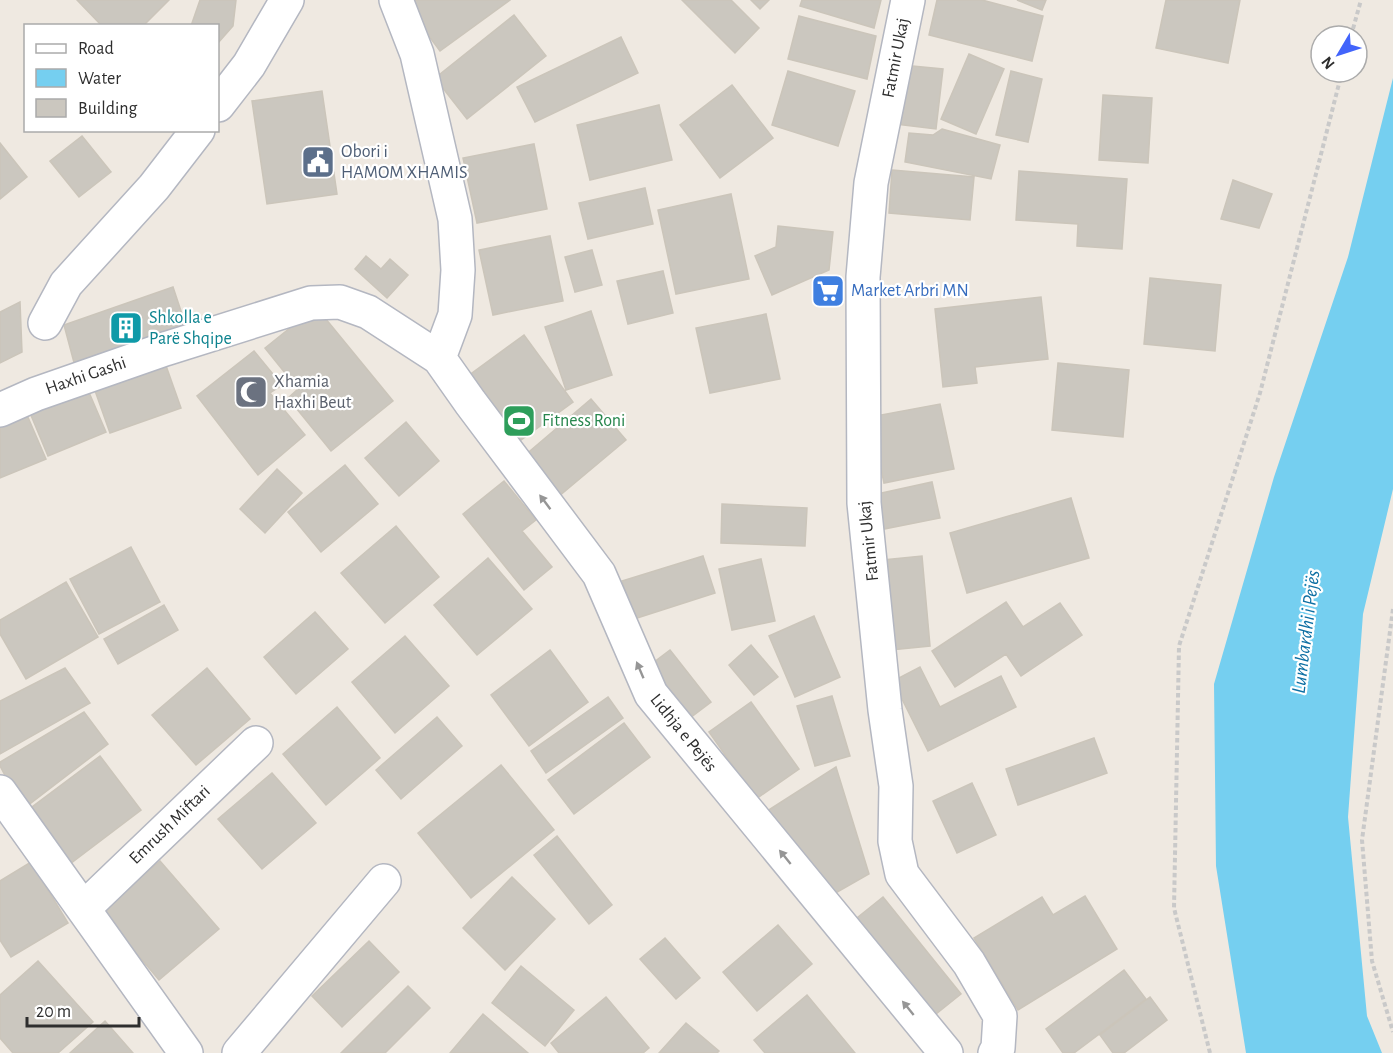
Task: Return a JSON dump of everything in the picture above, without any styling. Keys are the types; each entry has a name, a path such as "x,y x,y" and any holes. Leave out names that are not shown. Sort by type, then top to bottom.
{"street":[{"path":"219,104 249,65 287,0"},
{"path":"396,0 417,54 455,219 458,270 455,315 439,358"},
{"name":"Fatmir Ukaj","path":"908,0 870,195 864,277 862,395 864,503 885,710 896,786 895,841 902,874 969,963 1000,1016 998,1048 995,1053"},
{"path":"45,323 66,284 154,187 196,132"},
{"name":"Haxhi Gashi","path":"0,410 36,394 165,349 311,303 340,302 368,312 439,358"},
{"name":"Lidhja e Pejës","path":"439,358 599,574 651,694 946,1053"},
{"name":"Emrush Miftari","path":"84,908 256,742"},
{"path":"0,792 186,1053"},
{"path":"239,1053 384,880"}],"path":[{"path":"1354,24 1360,0"},
{"path":"1210,1053 1174,908 1179,646 1260,393 1339,84"},
{"path":"1393,609 1362,840 1371,962 1393,1032"}],"water":[{"name":"Lumbardhi i Pejës","path":"1393,78 1393,489 1363,614 1348,817 1367,1016 1382,1053 1246,1053 1216,866 1214,684 1274,477 1348,257"}],"building":[{"path":"77,0 169,0 145,24 100,24"},
{"path":"200,0 236,0 233,26 219,42 219,24 192,24"},
{"path":"402,0 510,0 440,51"},
{"path":"682,0 731,0 759,28 735,53"},
{"path":"751,0 769,0 760,9"},
{"path":"802,0 881,0 874,28 800,6"},
{"path":"937,0 982,0 1043,16 1032,61 929,35"},
{"path":"1017,0 1046,0 1042,10"},
{"path":"1166,0 1240,0 1228,63 1156,48"},
{"path":"514,15 546,56 467,119 435,78"},
{"path":"799,16 876,36 867,79 788,59"},
{"path":"621,37 638,73 535,122 517,87"},
{"path":"969,54 1004,69 976,134 941,119"},
{"path":"902,65 943,69 936,129 896,124"},
{"path":"788,71 855,91 838,146 772,125"},
{"path":"1011,71 1042,79 1028,142 996,135"},
{"path":"732,85 773,138 720,178 680,125"},
{"path":"322,91 337,194 267,204 252,101"},
{"path":"1103,95 1152,98 1148,163 1099,160"},
{"path":"659,105 672,160 590,180 577,125"},
{"path":"942,129 1000,145 991,179 905,162 909,133 933,135"},
{"path":"82,136 111,172 79,197 50,161"},
{"path":"0,143 27,177 0,199"},
{"path":"534,144 547,209 477,223 463,158"},
{"path":"892,170 974,177 970,220 889,213"},
{"path":"1019,171 1127,179 1122,249 1077,246 1078,224 1016,220"},
{"path":"1233,180 1272,194 1259,228 1221,219"},
{"path":"645,188 653,224 588,239 579,203"},
{"path":"731,194 749,279 676,294 658,210"},
{"path":"778,226 833,232 829,270 772,295 755,256 776,247"},
{"path":"550,236 563,301 493,315 479,250"},
{"path":"592,250 602,285 575,292 565,257"},
{"path":"366,256 381,269 390,259 408,275 387,298 355,269"},
{"path":"663,271 673,313 628,324 617,281"},
{"path":"1150,278 1221,285 1215,351 1144,344"},
{"name":"Shkolla e Parë Shqipe","path":"173,287 188,332 76,370 64,325"},
{"path":"1041,297 1048,359 975,367 977,383 943,387 935,309"},
{"path":"20,302 22,352 0,363 0,312"},
{"path":"316,307 393,401 331,451 288,398 298,389 265,348"},
{"path":"591,311 612,375 566,390 545,327"},
{"path":"766,314 780,379 710,393 696,328"},
{"path":"524,335 573,402 517,443 468,376"},
{"path":"254,351 282,385 270,393 305,435 258,475 197,396"},
{"path":"164,360 181,408 110,433 93,385"},
{"path":"1058,363 1129,370 1123,437 1052,430"},
{"path":"88,390 106,432 48,456 30,413"},
{"path":"591,399 626,440 558,497 524,456"},
{"path":"940,404 954,469 884,483 870,417"},
{"path":"27,415 46,459 0,478 0,426"},
{"path":"406,422 439,461 399,496 365,458"},
{"path":"345,465 378,504 321,552 288,512"},
{"path":"277,469 302,493 265,533 240,509"},
{"path":"504,481 536,520 522,531 552,567 524,590 463,514"},
{"path":"932,482 940,518 879,530 872,495"},
{"path":"1071,498 1089,558 967,593 950,533"},
{"path":"722,504 807,508 805,546 721,543"},
{"path":"396,526 439,577 385,623 341,573"},
{"path":"131,547 160,602 99,634 70,579"},
{"path":"703,556 715,593 634,619 622,581"},
{"path":"922,556 930,646 891,650 883,560"},
{"path":"488,558 532,609 477,655 434,605"},
{"path":"761,559 775,621 732,630 719,569"},
{"path":"66,582 98,637 26,679 0,634 0,620"},
{"path":"1006,602 1023,627 1060,603 1082,635 1021,676 1006,654 955,687 932,651"},
{"path":"164,605 178,630 118,664 104,639"},
{"path":"315,612 348,649 296,694 264,657"},
{"path":"814,616 840,677 795,697 769,636"},
{"path":"405,636 449,686 395,733 352,682"},
{"path":"751,645 778,677 754,695 729,665"},
{"path":"550,650 588,702 529,746 491,695"},
{"path":"670,650 711,702 690,718 649,666"},
{"path":"920,667 940,707 1001,676 1016,707 928,751 893,681"},
{"path":"65,668 90,703 0,754 0,701"},
{"path":"207,668 250,719 196,765 152,715"},
{"path":"832,696 850,756 815,766 797,706"},
{"path":"608,697 623,718 546,773 531,751"},
{"path":"751,702 799,769 756,799 709,732"},
{"path":"337,707 380,758 326,805 283,754"},
{"path":"84,712 108,744 23,809 0,762"},
{"path":"437,717 462,746 401,799 376,770"},
{"path":"624,723 650,757 574,814 548,780"},
{"path":"1094,738 1107,773 1018,805 1006,769"},
{"path":"100,756 141,810 66,867 24,813"},
{"path":"501,765 554,830 471,898 418,833"},
{"path":"836,767 869,874 832,895 764,813"},
{"path":"272,773 316,823 262,869 218,819"},
{"path":"972,783 996,835 957,853 933,801"},
{"path":"557,836 612,905 589,924 534,855"},
{"path":"160,861 219,929 159,980 101,911"},
{"path":"31,862 68,923 11,957 0,940 0,881"},
{"path":"512,877 555,919 505,970 463,928"},
{"path":"1085,896 1117,949 1018,1010 974,938 1042,897 1053,915"},
{"path":"883,897 961,994 931,1018 853,921"},
{"path":"778,925 812,964 757,1011 723,972"},
{"path":"665,938 700,978 676,999 640,959"},
{"path":"369,941 399,972 342,1027 312,996"},
{"path":"38,961 93,1022 58,1053 13,1053 0,1038 0,995"},
{"path":"521,966 574,1010 545,1046 492,1003"},
{"path":"1124,970 1146,999 1074,1053 1063,1053 1046,1029"},
{"path":"408,986 430,1008 385,1053 341,1053"},
{"path":"807,995 855,1053 765,1053 754,1040"},
{"path":"606,997 649,1048 643,1053 559,1053 551,1043"},
{"path":"1150,997 1167,1020 1124,1053 1113,1053 1100,1035"},
{"path":"483,1014 528,1053 450,1053"},
{"path":"105,1021 133,1053 70,1053"},
{"path":"686,1023 719,1051 717,1053 659,1053"}],"place":[{"name":"Obori i HAMOM XHAMIS","path":"318,162"},
{"name":"Market Arbri MN","path":"828,291"},
{"name":"Shkolla e Parë Shqipe","path":"126,328"},
{"name":"Xhamia Haxhi Beut","path":"251,392"},
{"name":"Fitness Roni","path":"519,421"}]}
